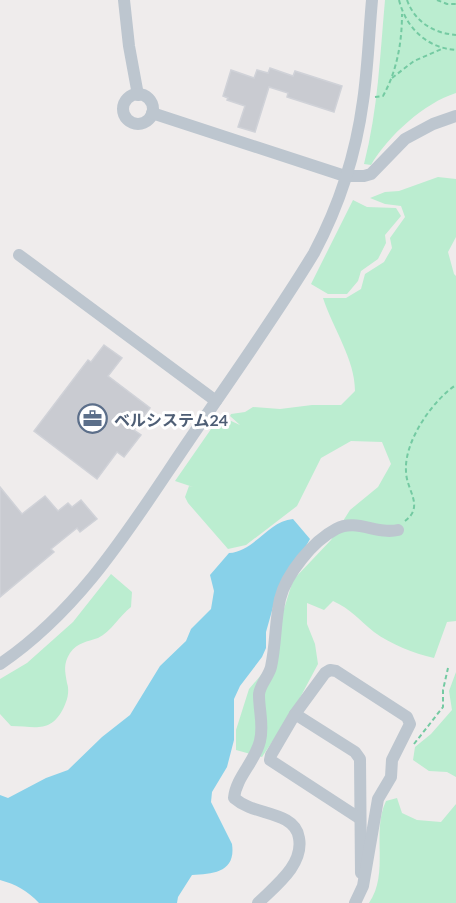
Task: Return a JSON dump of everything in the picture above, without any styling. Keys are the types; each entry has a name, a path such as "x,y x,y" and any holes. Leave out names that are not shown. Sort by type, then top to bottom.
{"street":[{"path":"124,0 138,95"},
{"path":"0,664 61,614 97,574 314,253 326,231 356,140 363,100 372,0"},
{"path":"138,95 147,97 151,101 152,113 149,120 141,124 128,119 124,106 129,98 138,95"},
{"path":"152,113 345,176 371,174 405,138 439,121 456,116"},
{"path":"19,255 216,401"},
{"path":"258,903 293,866 299,853 300,842 293,824 241,804 234,798 238,782 249,768 260,738 262,720 259,692 271,668 280,597 291,572 309,551 335,529 347,524 390,532 398,531"},
{"path":"355,903 363,886 378,799 392,777 392,760 410,726 410,720 333,670 325,673 295,714 270,760 359,818"},
{"path":"295,714 358,756 359,863 363,886"}],"path":[{"path":"399,0 405,18 415,32 428,42 456,50"},
{"path":"407,0 412,12 427,26 440,32 456,35"},
{"path":"437,0 447,4 456,4"},
{"path":"373,97 383,96 392,78 399,49 402,14"},
{"path":"392,78 414,61 444,48"},
{"path":"398,531 411,517 416,505 406,471 408,454 430,408 445,391 456,385"},
{"path":"408,750 443,707 443,690 448,668"}],"green space":[{"path":"385,0 456,0 456,93 432,104 408,122 387,143 371,165 364,164 375,103"},
{"path":"438,177 456,179 456,237 448,252 456,276 456,621 447,622 434,658 388,641 350,611 333,601 324,610 307,603 307,624 315,644 318,664 294,709 262,757 236,750 236,730 249,689 278,655 283,612 293,580 331,540 350,510 378,487 391,464 382,442 351,441 321,458 297,506 246,545 228,549 188,503 185,497 189,486 193,487 175,481 218,419 229,420 240,425 230,416 231,414 245,412 253,407 280,409 312,405 341,405 355,391 348,356 323,298 346,298 361,289 365,274 384,262 392,248 390,238 405,217 401,206 385,204 370,198 385,192 399,191"},
{"path":"353,200 367,207 396,208 401,216 385,235 386,243 378,259 361,271 358,281 347,294 328,294 311,284"},
{"path":"111,574 132,592 131,607 103,635 79,644 70,653 65,668 68,696 58,717 53,722 41,727 11,726 0,714 0,679 27,663 73,622"},
{"path":"456,672 456,777 447,772 429,771 413,760 415,747 431,734 452,710 449,691"},
{"path":"397,798 402,813 417,820 441,822 456,804 456,903 369,903 375,891 380,866 382,813 386,801"}],"water":[{"path":"293,519 310,539 275,600 266,632 266,648 262,657 240,686 234,699 234,740 227,767 212,792 211,802 232,844 231,861 227,866 208,874 192,875 178,897 177,903 39,903 21,888 0,880 0,795 8,798 46,778 68,770 102,737 130,715 160,666 186,641 191,629 211,609 214,591 210,575 229,553 246,548 276,525"}],"building":[{"path":"270,68 293,76 295,71 342,86 334,112 287,97 288,93 269,87 255,132 238,127 245,106 227,100 228,98 223,96 231,70 254,78 257,70 268,73"},
{"name":"ベルシステム24","path":"104,345 122,358 108,376 150,408 134,430 141,435 124,457 117,452 97,479 34,431 88,360 91,362"},
{"path":"0,487 22,514 45,496 58,511 68,503 72,507 81,500 97,519 80,532 77,528 51,549 54,552 0,597"}],"place":[{"name":"ベルシステム24","path":"93,419"}]}
